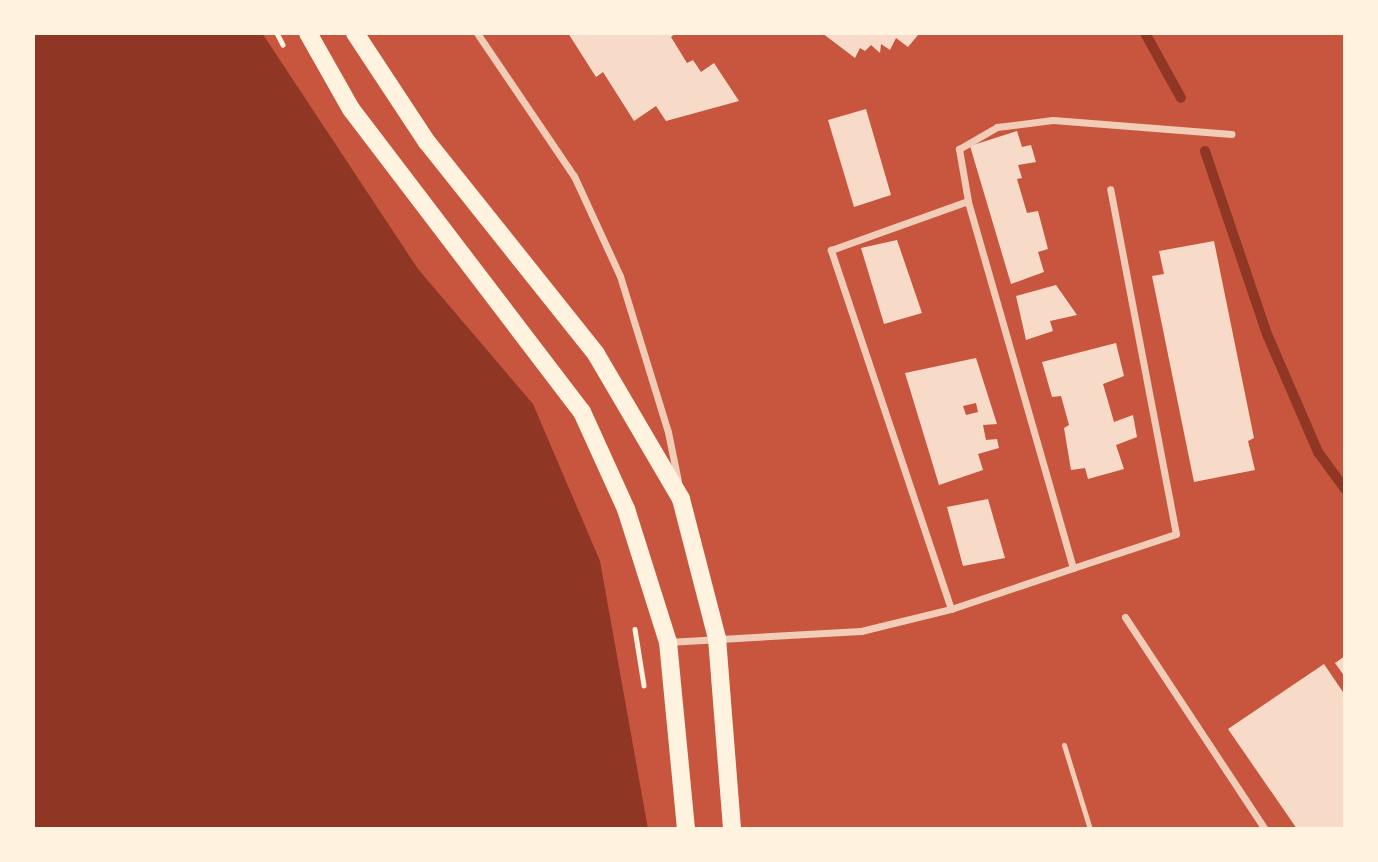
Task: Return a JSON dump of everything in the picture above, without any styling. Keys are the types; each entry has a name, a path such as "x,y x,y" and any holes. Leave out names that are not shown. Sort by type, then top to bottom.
{"main road":[{"path":"308,33 351,109 582,412 626,509 667,642 686,829"},
{"path":"355,33 427,142 596,354 681,499 717,638 732,829"}],"street":[{"path":"477,33 574,176 620,276 668,432 681,499"},
{"path":"1073,568 968,201 959,149 997,127 1053,120 1231,134"},
{"path":"667,642 861,631 951,609 1176,534 1110,189"},
{"path":"951,609 831,250 968,201"},
{"path":"1125,617 1265,829"}],"lane":[{"path":"1064,745 1089,828"}],"path":[{"path":"277,33 285,48"},
{"path":"632,620 645,692"}],"shaded area":[{"path":"33,33 262,33 418,269 533,404 600,561 648,829 33,829"}],"building":[{"path":"568,33 676,33 671,37 687,63 693,60 701,72 714,63 739,101 666,121 656,106 634,121 603,72 596,77"},
{"path":"822,33 918,35 908,47 896,38 890,50 881,44 880,53 871,45 865,51 860,48 855,58"},
{"path":"866,109 891,195 854,207 828,120"},
{"path":"1017,131 1022,147 1031,145 1036,162 1018,165 1022,178 1017,179 1027,213 1038,211 1048,249 1038,252 1044,272 1011,284 970,146"},
{"path":"897,240 922,313 884,324 861,248"},
{"path":"1214,241 1254,438 1248,441 1255,470 1194,482 1152,276 1164,274 1159,251"},
{"path":"1056,285 1077,315 1050,321 1053,331 1026,340 1016,296"},
{"path":"1116,343 1124,376 1103,384 1114,422 1133,415 1137,437 1116,445 1124,469 1088,479 1085,468 1071,470 1064,428 1069,425 1061,396 1052,397 1042,362"},
{"path":"976,358 997,424 983,425 986,440 997,439 999,448 978,454 983,470 939,485 905,373","holes":["976,403 978,412 966,415 963,406"]},
{"path":"988,499 1005,558 963,566 947,507"},
{"path":"1345,656 1345,677 1335,663"},
{"path":"1324,664 1345,695 1345,829 1297,829 1228,729"}],"waterway":[{"path":"1145,33 1181,98"},
{"path":"1205,151 1267,334 1318,452 1345,489"}]}
